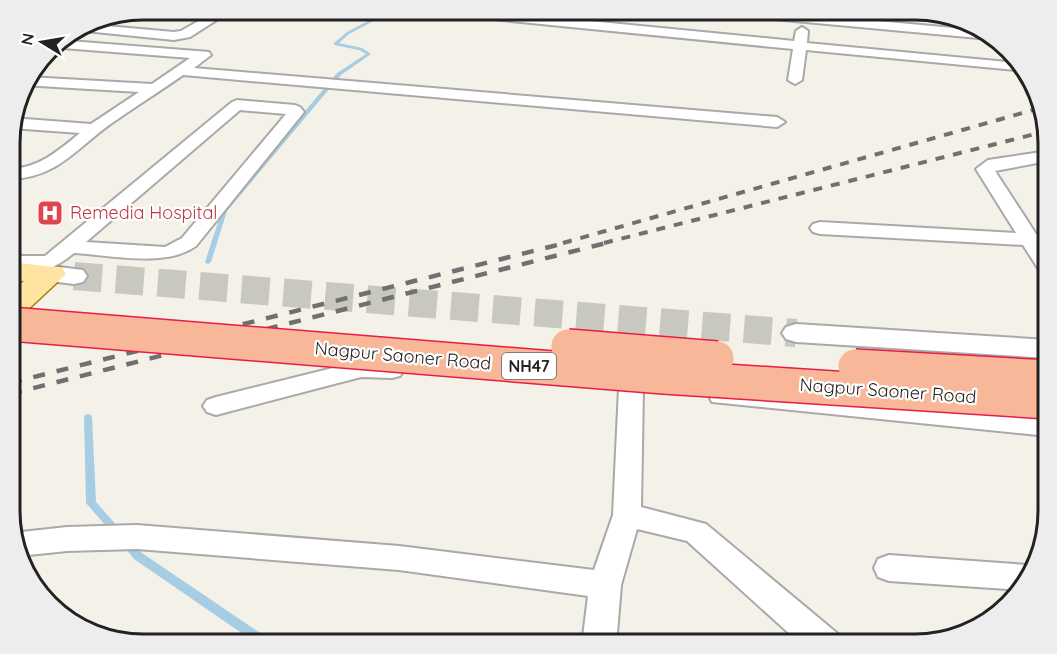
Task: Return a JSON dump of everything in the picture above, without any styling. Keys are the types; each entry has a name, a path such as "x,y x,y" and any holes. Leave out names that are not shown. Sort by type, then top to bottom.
{"highway":[{"name":"Nagpur Saoner Road","path":"20,303 753,361 1037,376"},
{"name":"Nagpur Saoner Road","path":"20,325 664,377 1037,401"}],"main road":[{"path":"20,272 62,275 20,302"}],"street":[{"path":"96,29 174,36 185,34 209,20"},
{"path":"578,20 800,46 1011,67"},
{"path":"795,80 803,20"},
{"path":"846,20 972,34"},
{"path":"893,20 895,27"},
{"path":"20,175 54,163 95,129 204,55 72,45"},
{"path":"180,71 777,122"},
{"path":"36,82 154,88"},
{"path":"20,263 51,262 231,108 245,105 295,110 296,112 189,242 178,250 165,254 71,247"},
{"path":"21,124 95,129"},
{"path":"1037,158 994,164 985,169 1037,238"},
{"path":"820,228 1037,241"},
{"path":"796,333 1037,348"},
{"path":"216,406 360,369 442,372 1037,426"},
{"path":"600,634 605,585 627,515 632,388"},
{"path":"627,515 696,532 813,634"},
{"path":"24,543 137,537 399,558 605,585"},
{"path":"889,568 1019,577"}],"waterway":[{"path":"208,262 224,211 339,74 369,54 360,49 336,44 348,33 373,20"},
{"path":"88,417 91,503 116,531"},
{"path":"126,543 138,556 252,634"}],"tunnel":[{"path":"74,276 796,333"}],"railway":[{"path":"563,243 1033,110"},
{"path":"604,243 1037,134"},
{"path":"20,380 569,242"},
{"path":"20,391 610,242"}],"place":[{"name":"Remedia Hospital","path":"50,213"}]}
